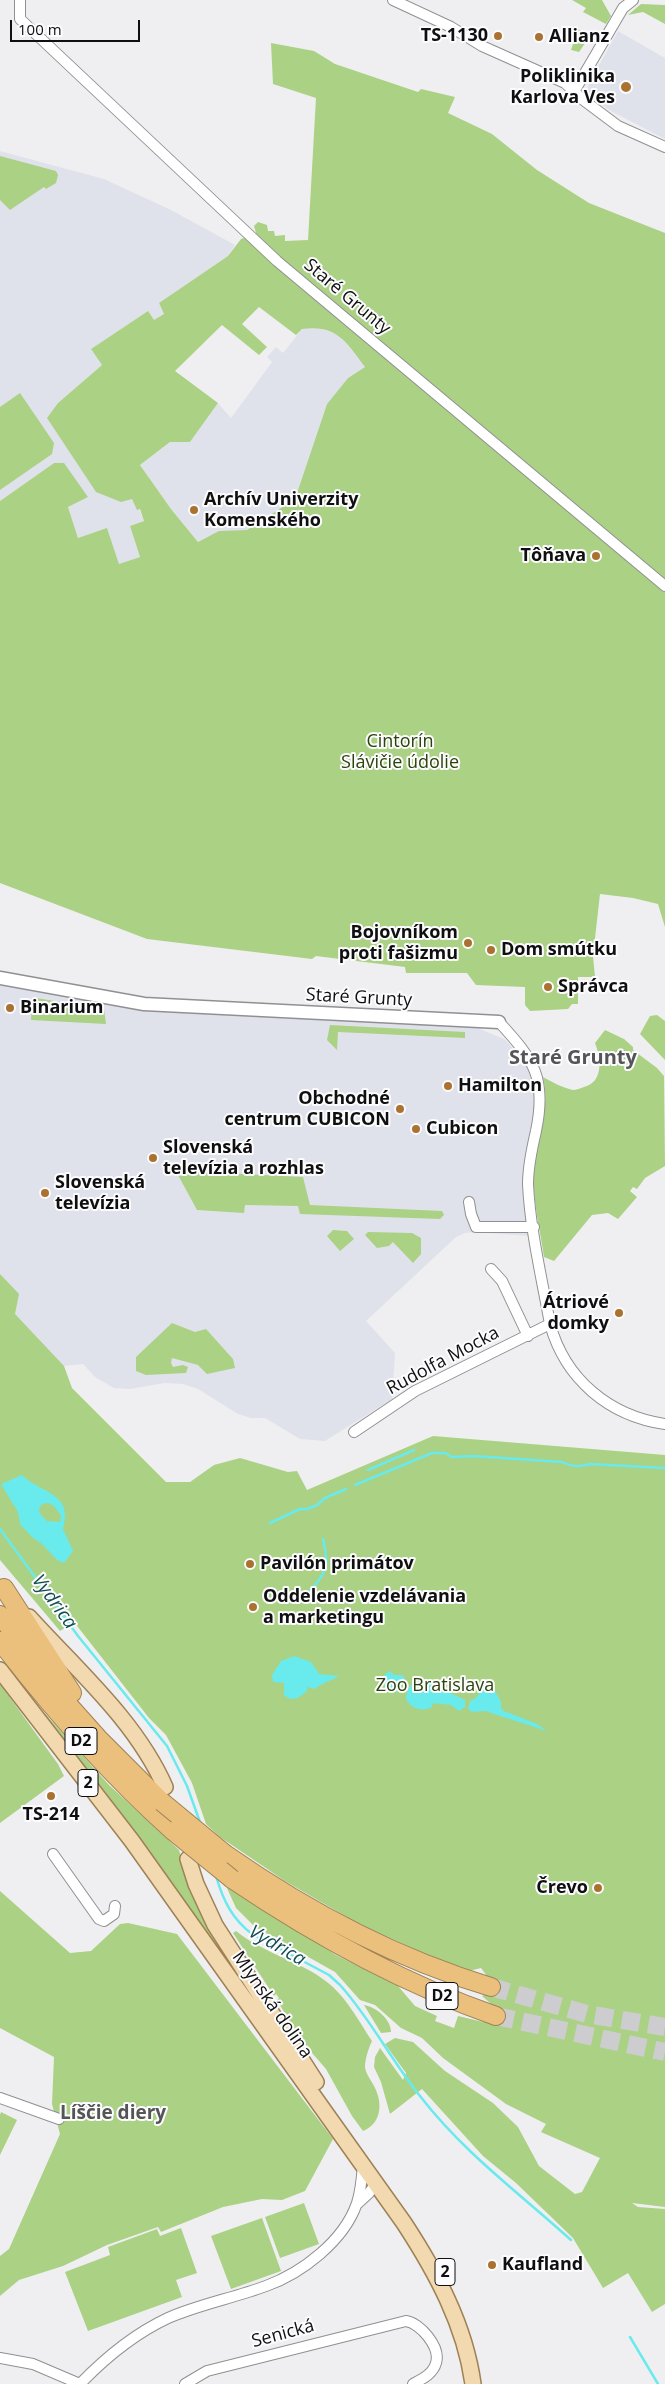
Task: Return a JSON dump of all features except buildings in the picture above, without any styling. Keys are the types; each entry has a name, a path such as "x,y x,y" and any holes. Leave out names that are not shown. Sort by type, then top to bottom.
{"highway":[{"path":"2,1586 113,1753"},
{"name":"D2","path":"0,1615 65,1701 113,1753 164,1794 225,1854 308,1908 359,1936 424,1965 490,1988"},
{"name":"D2","path":"0,1641 81,1742 122,1786 172,1832 232,1879 312,1930 388,1972 446,1998 496,2016"}],"main road":[{"path":"2,1586 106,1700 149,1755 164,1794"},
{"name":"Mlynská dolina","path":"0,1670 132,1841 378,2177 431,2246 455,2291 471,2332 483,2384"},
{"name":"Mlynská dolina","path":"188,1858 206,1908 218,1931 364,2158"},
{"name":"Mlynská dolina","path":"378,2177 440,2284 464,2342 473,2384"}],"street":[{"name":"Staré Grunty","path":"20,0 20,19 271,255 665,586"},
{"path":"393,0 451,27 482,46 565,83 575,90 582,99 618,126 665,147"},
{"path":"575,90 623,4 633,0"},
{"name":"Staré Grunty","path":"0,978 144,1004 499,1022 528,1056 541,1090 540,1111 528,1173 534,1227 550,1324 561,1354 573,1373 592,1393 624,1412 665,1424"},
{"path":"469,1202 476,1227 534,1227"},
{"path":"491,1269 502,1280 528,1336"},
{"name":"Rudolfa Mocka","path":"354,1432 415,1391 550,1324"},
{"path":"53,1854 99,1919 104,1921 114,1914 115,1906"},
{"path":"1,2102 60,2119"},
{"path":"357,2204 364,2158"},
{"path":"0,2358 33,2364 80,2384 117,2349 147,2329 187,2311 266,2286 291,2275 332,2242 357,2204 370,2194 378,2177"},
{"name":"Senická","path":"185,2384 207,2371 406,2321 415,2323 427,2336 436,2352 437,2363 434,2369 413,2384"}],"shaded area":[{"name":"Poliklinika Karlova Ves","path":"618,31 665,58 665,139 609,110 588,93 588,85"},
{"path":"0,151 104,179 171,210 235,245 228,256 159,303 164,314 154,320 147,312 91,349 102,365 58,403 133,499 144,521 130,526 140,557 119,564 107,529 78,538 68,507 88,497 54,463 0,501"},
{"path":"316,327 340,335 365,367 348,378 327,404 295,499 247,530 219,532 198,542 171,509 140,465 170,442 190,442 218,403 231,418 272,362 267,357 276,347 283,353 302,329"},
{"name":"Slovenská televízia a rozhlas","path":"0,985 145,1011 477,1028 504,1039 525,1060 536,1083 530,1236 474,1232 456,1237 366,1321 395,1353 392,1399 325,1441 300,1439 265,1418 251,1418 238,1414 198,1389 183,1384 165,1383 130,1389 114,1388 95,1377 83,1364 64,1366 0,1336"}],"green space":[{"path":"572,0 602,0 611,16 606,24 583,12 586,8"},
{"path":"641,4 665,5 665,24 643,12 628,15"},
{"path":"573,26 590,36 579,52 571,50 575,38 568,34"},
{"name":"Cintorín Slávičie údolie","path":"271,43 314,51 335,64 418,92 421,89 455,97 448,113 492,134 537,170 589,203 665,233 665,927 658,904 633,898 600,894 593,956 595,977 578,977 578,1004 572,1004 568,1009 530,1011 525,1005 525,987 476,985 467,973 406,973 405,967 316,956 312,959 147,939 0,883 0,501 54,463 64,463 88,497 68,507 78,538 107,528 119,564 140,557 130,526 144,521 140,509 137,510 132,499 121,502 96,492 47,418 58,403 102,365 91,349 148,311 154,320 164,314 159,303 228,256 241,239 256,233 254,226 258,222 267,225 268,231 274,231 275,236 285,235 285,241 308,240 316,98 273,84","holes":["259,307 296,335 302,329 314,328 332,332 346,343 365,367 348,378 327,404 295,499 247,530 219,531 198,542 171,509 140,465 170,442 190,442 218,403 175,371 222,325 259,355 267,347 242,324"]},
{"path":"0,156 56,171 58,175 56,183 46,189 44,187 10,210 0,200"},
{"path":"20,393 54,443 52,454 0,490 0,407"},
{"path":"36,998 104,1009 106,1024 31,1020 32,1002"},
{"path":"657,1015 665,1021 665,1060 640,1034 650,1016"},
{"path":"330,1025 465,1032 465,1038 338,1032 337,1050 327,1040"},
{"path":"605,1030 624,1039 633,1047 633,1050 657,1068 664,1076 665,1166 645,1178 637,1189 633,1187 630,1191 637,1197 618,1219 608,1213 592,1215 554,1261 544,1257 534,1191 535,1157 545,1101 543,1077 573,1090 590,1084 598,1075 599,1069 599,1056 595,1043"},
{"path":"186,1171 303,1177 310,1205 442,1211 444,1215 440,1219 300,1214 298,1206 245,1205 244,1213 197,1210 178,1175 186,1176"},
{"path":"333,1230 347,1231 354,1239 340,1251 327,1236"},
{"path":"368,1232 412,1233 421,1238 421,1254 413,1263 393,1242 389,1246 377,1248 365,1235"},
{"name":"Zoo Bratislava","path":"0,1274 19,1294 15,1314 64,1366 72,1388 166,1482 190,1482 214,1465 240,1458 288,1472 297,1471 307,1490 433,1436 665,1455 665,2207 632,2203 638,2207 665,2209 665,2304 652,2312 628,2273 603,2288 573,2238 516,2183 483,2156 422,2089 390,2114 381,2082 374,2067 375,2057 380,2048 403,2080 406,2073 385,2044 395,2038 413,2042 445,2071 493,2103 518,2127 539,2166 575,2194 582,2192 600,2158 541,2132 546,2124 506,2104 443,2058 422,2038 401,2028 375,2005 360,2000 335,1972 255,1927 236,1908 226,1886 336,1955 398,1986 415,2006 437,2016 435,2021 454,2028 458,2016 492,2024 498,2010 482,1996 486,1994 487,1976 481,1968 469,1971 434,1958 357,1923 285,1881 220,1837 206,1824 192,1783 166,1735 149,1718 74,1622 60,1631 0,1560"},
{"path":"172,1323 195,1332 206,1329 233,1359 235,1368 207,1374 198,1365 172,1358 171,1363 173,1367 183,1365 188,1367 186,1373 146,1375 136,1371 136,1357"},
{"path":"0,1684 58,1764 64,1776 0,1823"},
{"path":"40,1708 109,1785 179,1850 186,1874 289,2051 129,1826"},
{"path":"0,1891 70,1953 91,1951 120,1924 128,1923 177,1934 333,2139 305,2191 282,2200 262,2199 223,2207 161,2232 158,2227 107,2245 63,2266 19,2280 0,2296 0,2256 9,2249 60,2134 52,2104 54,2057 0,2028"},
{"path":"236,1931 247,1939 322,1978 339,1993 354,2013 372,2041 367,2053 365,2067 378,2094 379,2113 374,2124 369,2128 363,2131 352,2116 326,2069 300,2039 277,2000 279,1998 276,1994 274,1996 233,1933"},
{"path":"364,2005 373,2008 386,2018 391,2032 381,2033"},
{"path":"1,2112 17,2120 0,2155 0,2115"},
{"path":"304,2203 319,2244 280,2258 265,2217"},
{"path":"262,2218 281,2271 231,2289 211,2236"},
{"path":"181,2228 197,2273 176,2280 182,2297 88,2331 65,2272 110,2255 108,2247 157,2229 160,2236"}],"water":[{"path":"22,1475 54,1495 60,1501 64,1508 65,1517 63,1529 73,1551 64,1563 57,1560 20,1524 18,1512 1,1484","holes":["49,1503 55,1507 61,1516 60,1522 47,1521 40,1514 39,1509 42,1504"]},
{"path":"294,1656 311,1662 319,1674 339,1676 315,1689 307,1687 307,1691 302,1695 290,1699 284,1695 284,1683 273,1682 272,1675 281,1661"},
{"path":"390,1671 394,1675 402,1675 405,1678 400,1690 393,1693 385,1691 384,1675"},
{"path":"428,1679 436,1682 438,1687 465,1700 465,1707 459,1711 451,1705 433,1703 429,1709 421,1709 411,1705 406,1699 408,1690 416,1682"},
{"path":"494,1689 501,1702 501,1709 537,1724 547,1731 485,1711 472,1712 468,1709 470,1701 476,1698 481,1691"}],"waterway":[{"path":"368,1470 414,1450"},
{"path":"355,1485 432,1453 445,1453 452,1457 473,1456 562,1462 576,1466 590,1464 665,1468"},
{"path":"270,1523 300,1509 307,1509 317,1505 325,1498 346,1489"},
{"name":"Vydrica","path":"0,1529 78,1636 167,1746 187,1786 201,1825"},
{"path":"308,1594 325,1569 326,1557 323,1539"},
{"name":"Vydrica","path":"216,1876 225,1901 239,1922 252,1934 329,1975 340,1985 361,2011 409,2082 437,2117 473,2154 571,2240"},
{"name":"Vydrica","path":"630,2337 658,2384"}],"tunnel":[{"path":"491,1987 587,2014 665,2027"},
{"path":"496,2016 665,2052"}],"place":[{"name":"TS-1130","path":"498,36"},
{"name":"Allianz","path":"539,37"},
{"name":"Poliklinika Karlova Ves","path":"626,87"},
{"name":"Archív Univerzity Komenského","path":"194,510"},
{"name":"Tôňava","path":"596,556"},
{"name":"Bojovníkom proti fašizmu","path":"468,943"},
{"name":"Dom smútku","path":"491,950"},
{"name":"Správca","path":"548,987"},
{"name":"Binarium","path":"10,1008"},
{"name":"Hamilton","path":"448,1086"},
{"name":"Obchodné centrum CUBICON","path":"400,1109"},
{"name":"Cubicon","path":"416,1129"},
{"name":"Slovenská televízia a rozhlas","path":"153,1158"},
{"name":"Slovenská televízia","path":"45,1193"},
{"name":"Átriové domky","path":"619,1313"},
{"name":"Pavilón primátov","path":"250,1564"},
{"name":"Oddelenie vzdelávania a marketingu","path":"253,1607"},
{"name":"TS-214","path":"51,1796"},
{"name":"Črevo","path":"598,1888"},
{"name":"Kaufland","path":"492,2265"}],"district":[{"name":"Staré Grunty","path":"573,1058"},
{"name":"Líščie diery","path":"113,2114"}]}
